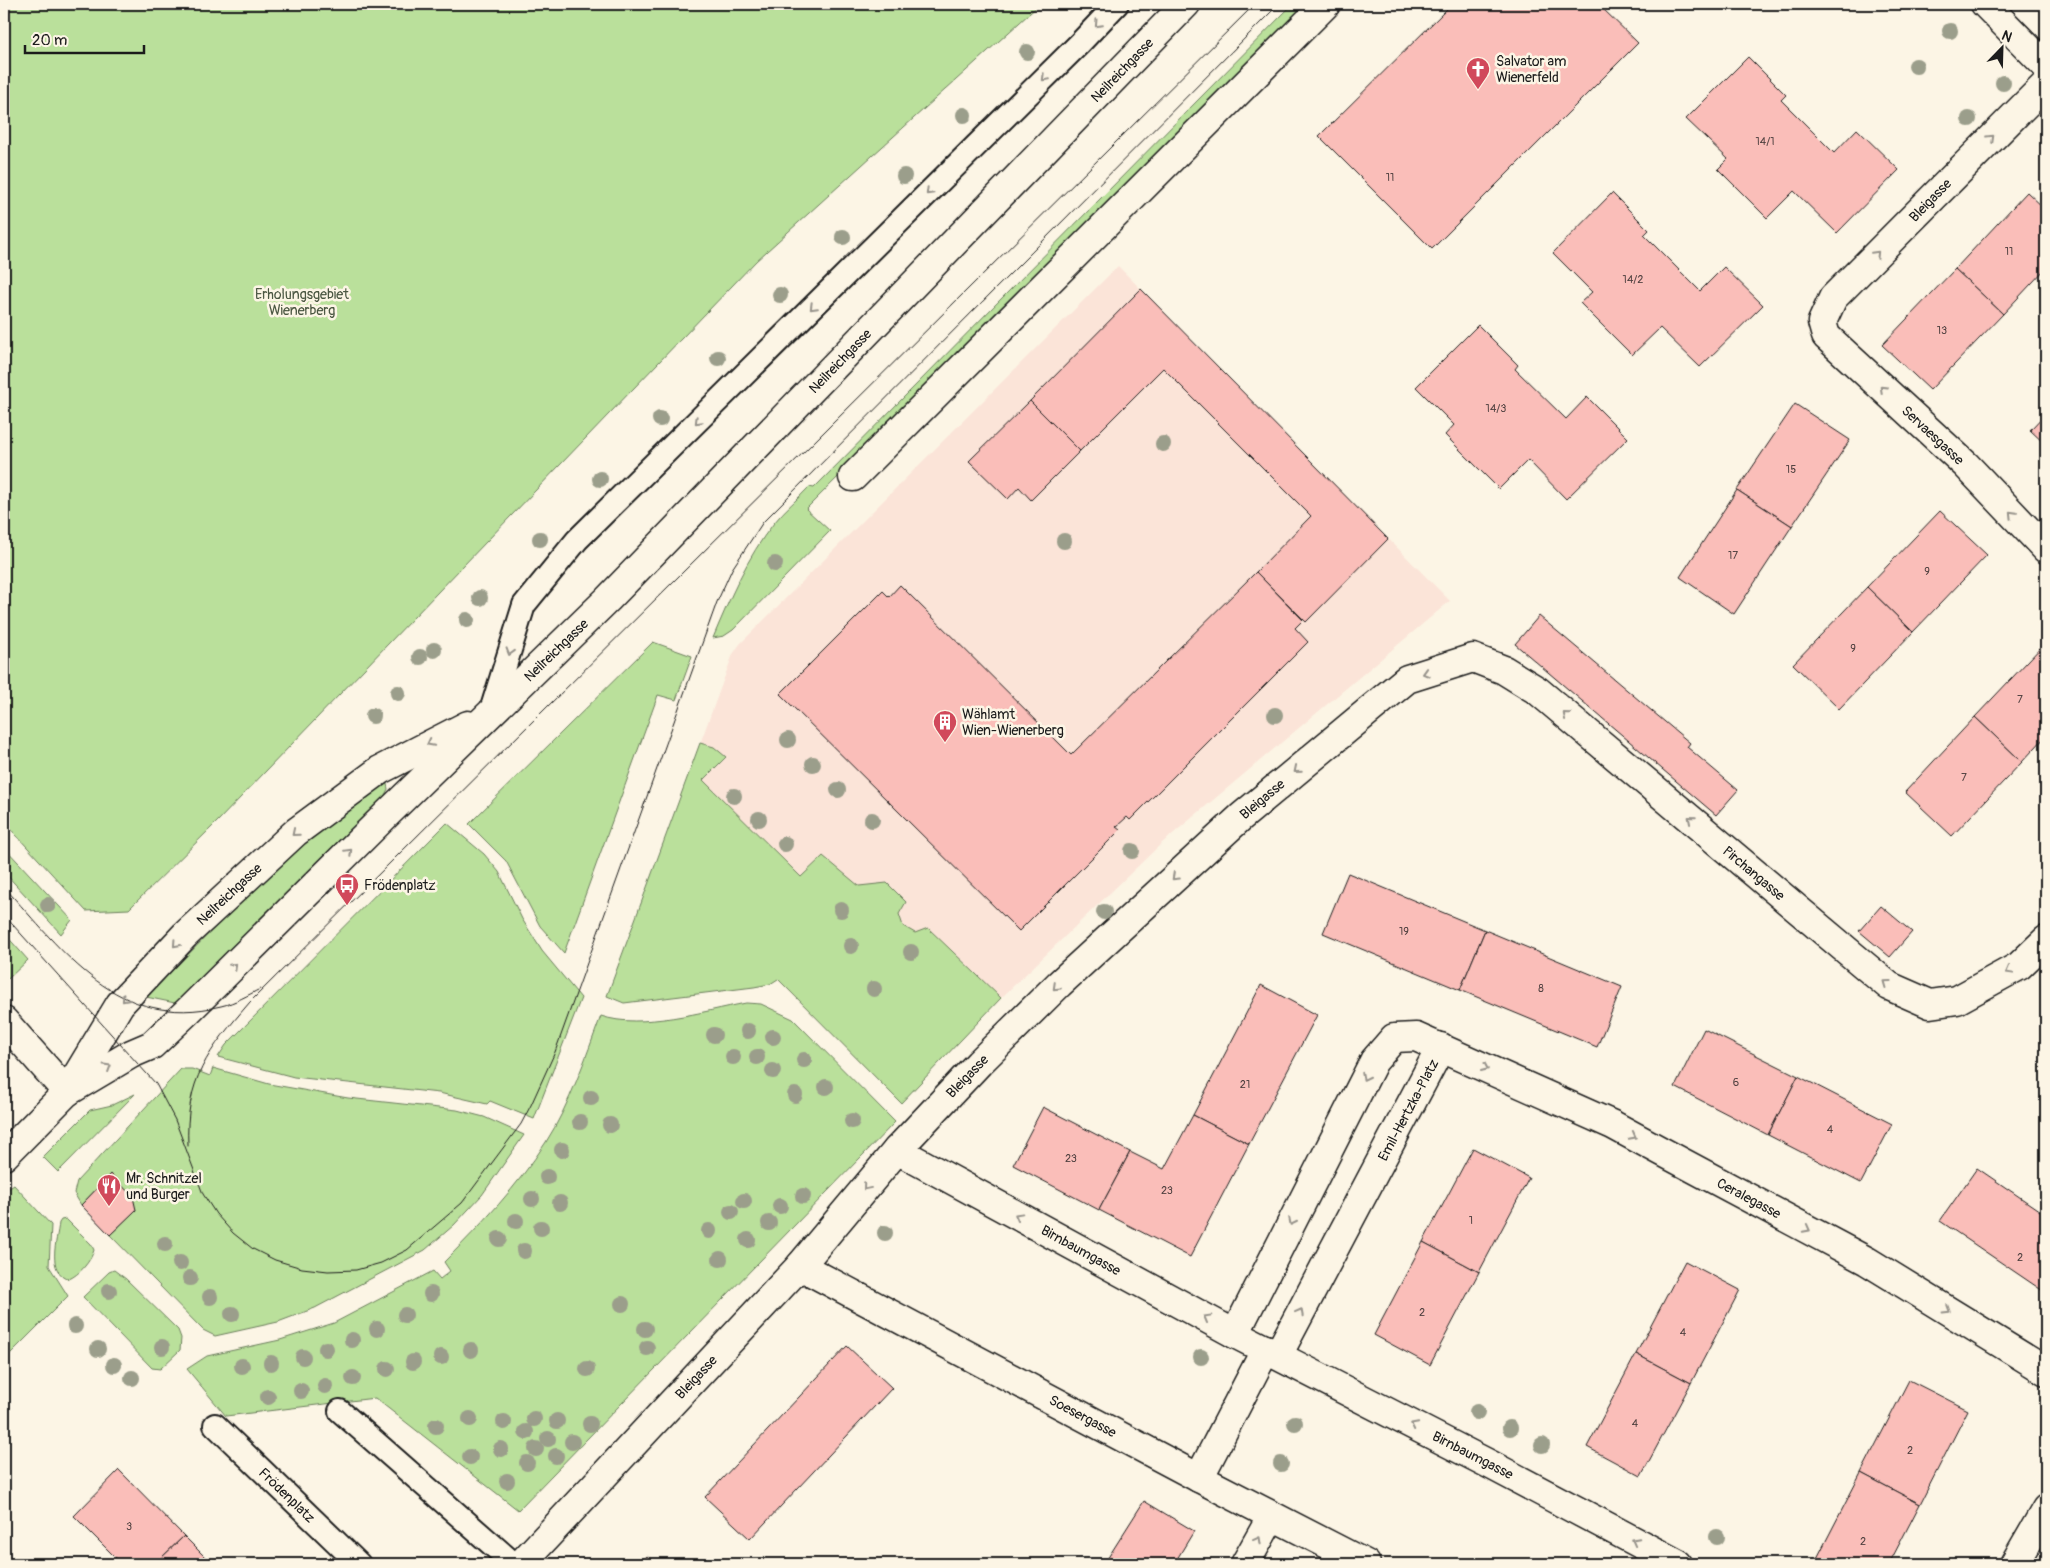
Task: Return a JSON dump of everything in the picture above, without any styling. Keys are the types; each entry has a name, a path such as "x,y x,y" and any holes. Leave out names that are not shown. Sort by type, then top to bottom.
{"street":[{"name":"Neilreichgasse","path":"67,1092 131,1054 152,1045 608,599 1186,4"},
{"path":"854,477 1326,4"},
{"path":"1985,4 2046,66"},
{"name":"Bleigasse","path":"1822,322 1833,298 2046,84"},
{"name":"Servaesgasse","path":"1822,322 1826,336 1966,465 2046,548"},
{"name":"Bleigasse","path":"521,1564 800,1266 897,1150 979,1063 1059,984 1241,817 1407,679 1473,658"},
{"name":"Pirchangasse","path":"1473,658 1504,670 1538,691 1889,986 1930,1004 1957,1000 2019,966 2046,940"},
{"name":"Neilreichgasse","path":"4,1156 67,1092 120,1004 185,934 296,832 380,770 490,715"},
{"path":"4,1021 67,1092"},
{"name":"Emil-Hertzka-Platz","path":"1235,1334 1374,1061 1394,1038 1416,1037 1441,1047 1272,1352"},
{"name":"Ceralegasse","path":"1441,1047 1613,1125 1868,1261 2046,1371"},
{"name":"Birnbaumgasse","path":"897,1150 1235,1334 1491,1465 1678,1564"},
{"name":"Soesergasse","path":"800,1266 1199,1478 1366,1564"},
{"path":"1199,1478 1272,1352"},
{"path":"2014,1564 2046,1509"},
{"path":"1245,1564 1272,1516"}],"lane":[{"name":"Neilreichgasse","path":"490,715 524,605 577,540 1117,4"},
{"path":"340,1411 514,1564"},
{"name":"Frödenplatz","path":"215,1425 360,1564"}],"shaded area":[{"path":"1118,266 1450,601 1162,843 1001,998 901,1103 658,858 733,654 740,644"}],"green space":[{"name":"Erholungsgebiet Wienerberg","path":"4,4 1040,4 756,261 217,822 129,909 86,911 4,822"},
{"path":"1293,4 1314,4 806,509 830,531 733,630 724,636 713,638 747,564 764,536 782,514 809,487 814,488"},
{"path":"653,642 692,656 676,700 658,695 564,953 540,926 506,861 469,824"},
{"path":"700,743 714,747 726,757 703,780 801,877 823,856 859,886 887,883 906,902 899,914 903,926 915,933 928,928 1001,998 901,1103 778,979 770,984 754,987 624,1003 607,996"},
{"path":"378,784 387,784 388,789 385,795 175,1003 146,997 255,887 319,830"},
{"path":"447,823 484,854 499,872 522,919 542,951 581,998 534,1119 490,1101 487,1104 439,1093 294,1077 218,1057 226,1045"},
{"path":"4,847 72,920 61,934 4,872"},
{"path":"4,933 28,960 8,979 4,974"},
{"path":"746,1003 761,1004 793,1019 895,1122 518,1510 375,1398 226,1416 187,1369 207,1356 280,1340 334,1323 433,1271 440,1279 450,1271 444,1262 498,1205 535,1158 555,1127 570,1097 601,1016 617,1020 653,1020 673,1018"},
{"path":"213,1068 269,1084 348,1098 457,1110 484,1117 524,1135 482,1195 454,1225 425,1250 315,1308 278,1322 215,1336 203,1330 110,1235 136,1210 111,1174 81,1205 74,1193 77,1181 181,1069 192,1069 210,1076"},
{"path":"135,1094 58,1172 43,1157 90,1110 112,1105"},
{"path":"14,1185 51,1225 49,1266 68,1296 4,1360 4,1209 9,1205 4,1196 8,1189"},
{"path":"66,1219 91,1244 94,1250 84,1267 69,1279 57,1270 55,1263 55,1247 59,1223 61,1220"},
{"path":"114,1270 126,1279 178,1330 181,1338 180,1350 160,1369 152,1368 83,1297 109,1272"}],"building":[{"name":"Salvator am Wienerfeld","path":"1452,4 1598,4 1638,43 1432,249 1319,136"},
{"path":"1748,57 1786,95 1781,100 1834,153 1857,129 1899,170 1837,233 1794,191 1767,218 1718,169 1728,159 1686,119"},
{"path":"2027,192 2046,210 2046,268 2003,314 1955,269"},
{"path":"1612,193 1649,230 1644,235 1700,291 1724,267 1763,305 1700,367 1660,328 1632,355 1580,303 1592,292 1553,253"},
{"path":"1955,269 2003,314 1930,390 1882,345"},
{"path":"1141,289 1388,539 1306,622 1256,572 1311,516 1163,368 1080,451 1030,401"},
{"path":"1478,325 1518,365 1515,369 1566,419 1587,397 1628,438 1566,499 1528,460 1499,489 1445,435 1454,425 1416,387"},
{"path":"1030,401 1080,451 1031,500 1019,487 1008,499 969,461"},
{"path":"1795,404 1850,440 1792,526 1737,490"},
{"path":"2046,413 2046,445 2030,430"},
{"path":"1737,490 1792,526 1734,614 1680,577"},
{"path":"1940,511 1987,555 1913,632 1867,587"},
{"name":"Wählamt Wien-Wienerberg","path":"1256,572 1303,620 1295,628 1308,642 1130,820 1127,817 1116,827 1120,830 1019,931 780,694 883,591 889,597 900,585 1071,755"},
{"path":"1867,587 1913,632 1839,709 1793,664"},
{"path":"1539,616 1690,743 1687,747 1738,790 1716,815 1515,644"},
{"path":"2046,642 2046,736 2022,762 1975,717"},
{"path":"1975,717 2022,762 1952,836 1905,792"},
{"path":"1348,873 1485,930 1460,990 1323,933"},
{"path":"1881,906 1912,932 1890,957 1859,931"},
{"path":"1485,930 1622,987 1597,1047 1460,990"},
{"path":"1261,985 1317,1015 1249,1144 1193,1115"},
{"path":"1704,1029 1798,1076 1768,1135 1675,1087"},
{"path":"1798,1076 1892,1124 1861,1183 1768,1135"},
{"path":"1043,1107 1130,1152 1099,1210 1013,1165"},
{"path":"1193,1115 1249,1144 1190,1257 1099,1210 1130,1152 1164,1169"},
{"path":"1473,1148 1529,1178 1479,1272 1423,1242"},
{"path":"1977,1168 2046,1215 2046,1293 1940,1221"},
{"name":"Mr. Schnitzel und Burger","path":"111,1174 133,1197 136,1210 110,1235 81,1205"},
{"path":"1423,1242 1479,1272 1430,1365 1374,1335"},
{"path":"1685,1261 1740,1290 1691,1383 1636,1354"},
{"path":"847,1346 892,1388 750,1539 705,1497"},
{"path":"1636,1354 1691,1383 1641,1476 1587,1447"},
{"path":"1909,1380 1968,1410 1920,1504 1861,1473"},
{"path":"119,1470 184,1536 155,1564 122,1564 74,1516"},
{"path":"1861,1473 1920,1504 1889,1564 1814,1564"},
{"path":"1144,1501 1194,1531 1174,1564 1104,1564"},
{"path":"184,1536 212,1564 155,1564"},
{"path":"647,1556 656,1564 639,1564"}],"tram line":[{"path":"188,1146 188,1123 191,1102 195,1084 202,1067 222,1036 250,1002 1255,4"},
{"path":"4,915 156,1084 175,1120 203,1194 216,1214 233,1233 253,1249 275,1260 302,1268 328,1271 356,1270 381,1263 407,1250 462,1203 521,1124 531,1105 555,1052 717,602 732,569 763,522 1279,4"},
{"path":"4,887 72,960 96,981 123,997 152,1007 184,1011 226,1005 260,989"}],"place":[{"name":"Salvator am Wienerfeld","path":"1478,90"},
{"name":"Wählamt Wien-Wienerberg","path":"945,743"},
{"name":"Frödenplatz","path":"347,906"},
{"name":"Mr. Schnitzel und Burger","path":"109,1207"}]}
